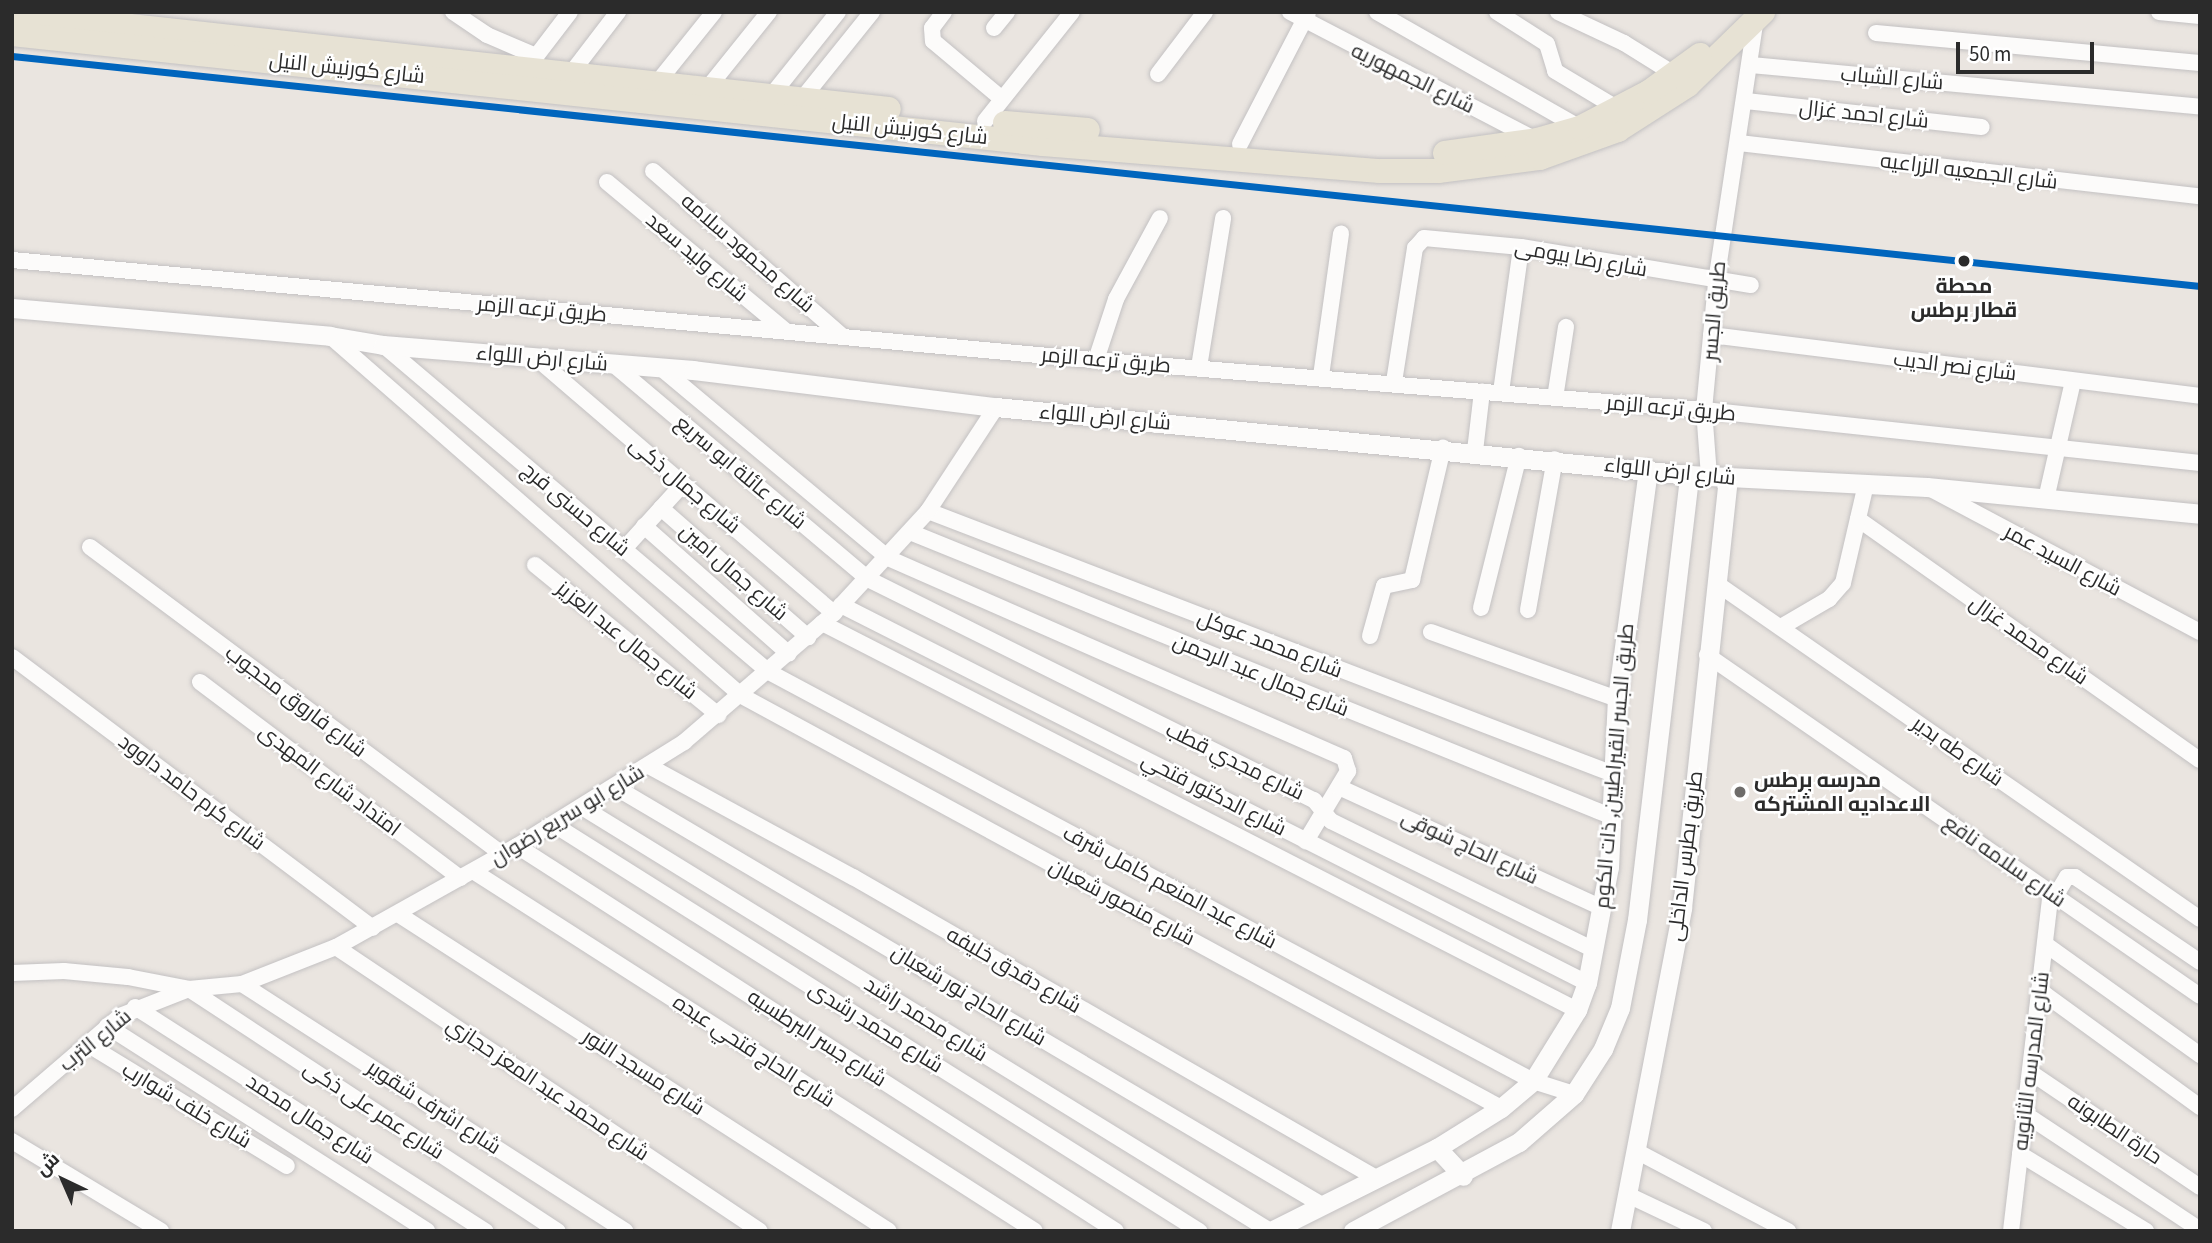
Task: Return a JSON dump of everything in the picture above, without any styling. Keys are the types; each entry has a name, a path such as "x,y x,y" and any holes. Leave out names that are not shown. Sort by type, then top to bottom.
{"main road":[{"name":"شارع كورنيش النيل","path":"12,13 531,62 572,72 985,121 1240,144 1438,154 1537,140 1580,128 1620,110 1753,16"},
{"name":"شارع كورنيش النيل","path":"12,34 1043,144 1380,171 1438,171 1540,158 1618,130 1678,93 1753,16"}],"street":[{"path":"453,12 531,62 570,12"},
{"path":"572,72 618,12"},
{"path":"657,83 714,12"},
{"path":"707,89 769,12"},
{"path":"771,96 838,12"},
{"path":"802,99 872,12"},
{"path":"944,12 932,28 933,41 1002,99"},
{"path":"994,28 1007,12"},
{"path":"985,121 1072,12"},
{"path":"1158,74 1205,12"},
{"path":"1377,12 1580,128"},
{"path":"1497,12 1547,44 1555,71 1620,110"},
{"path":"1558,12 1624,43 1674,74"},
{"path":"2159,12 2200,16"},
{"path":"1240,144 1300,15"},
{"name":"شارع الجمهوريه","path":"1300,15 1537,140"},
{"name":"طريق الجسر","path":"1718,477 1704,410 1716,282 1751,65 1753,16"},
{"path":"1876,33 2200,63"},
{"name":"شارع الشباب","path":"1751,65 2200,107"},
{"name":"شارع احمد غزال","path":"1746,101 1982,127"},
{"name":"شارع الجمعيه الزراعيه","path":"1739,143 2200,196"},
{"name":"شارع محمود سلامه","path":"653,171 842,336"},
{"name":"شارع وليد سعد","path":"607,182 786,331"},
{"path":"1096,360 1116,299 1160,218"},
{"path":"1199,367 1223,218"},
{"path":"1321,376 1341,233"},
{"name":"شارع رضا بيومى","path":"1394,382 1415,248 1427,238 1521,247 1716,282 1751,285"},
{"path":"1501,393 1521,247"},
{"name":"طريق ترعه الزمر","path":"12,260 1096,360 1394,382 1704,410 2200,463"},
{"name":"شارع ارض اللواء","path":"12,308 330,336 383,345 661,368 996,407 1475,451 1689,475 1927,487 2200,514"},
{"path":"1555,398 1566,327"},
{"name":"شارع نصر الديب","path":"1711,335 2200,396"},
{"name":"شارع منصور شعبان","path":"330,336 742,696 1501,1108"},
{"name":"شارع حسنى فرج","path":"383,345 769,672"},
{"name":"شارع جمال ذكى","path":"535,358 832,614"},
{"name":"شارع عائلة ابو سريع","path":"614,365 869,579"},
{"path":"661,368 888,558 1344,758 1349,767 1306,841"},
{"path":"2046,499 2073,381"},
{"path":"1475,451 1482,391"},
{"name":"شارع ابو سريع رضوان","path":"12,973 77,972 189,989 242,984 337,947 517,846 649,766 742,696 808,637 869,579 928,511 996,407"},
{"path":"1370,636 1384,586 1412,580 1443,448"},
{"path":"1481,608 1519,456"},
{"path":"1528,610 1555,459"},
{"name":"طريق الجسر القيراطيين, ذات الكوم","path":"1270,1231 1437,1148 1501,1108 1533,1081 1577,1010 1587,983 1602,908 1613,817 1618,699 1647,469"},
{"name":"طريق الجسر القيراطيين, ذات الكوم","path":"1353,1231 1463,1176 1519,1142 1574,1094 1603,1049 1620,1008 1637,920 1689,475"},
{"name":"طريق بطرس الداخلى","path":"1620,1231 1638,1152 1682,908 1716,583 1718,477"},
{"path":"624,549 683,484"},
{"path":"1782,627 1837,592 1866,484"},
{"name":"شارع السيد عمر","path":"1927,487 2200,632"},
{"name":"شارع جمال امين","path":"661,508 808,637"},
{"name":"شارع محمد عوكل","path":"928,511 1613,774"},
{"name":"شارع محمد غزال","path":"1858,519 2200,760"},
{"path":"644,526 789,654"},
{"name":"شارع جمال عبد الرحمن","path":"910,532 1613,817"},
{"name":"شارع فاروق محجوب","path":"90,547 502,854"},
{"name":"شارع جمال عبد العزيز","path":"535,565 718,715"},
{"name":"شارع مجدي قطب","path":"869,579 1314,800 1331,821 1594,950"},
{"name":"شارع طه بدير","path":"1716,583 2200,919"},
{"path":"832,614 1577,1010"},
{"name":"شارع الدكتور فتحي","path":"832,614 1306,841 1587,983"},
{"path":"1431,632 1618,699"},
{"name":"شارع سلامه نافع","path":"1707,655 2200,996"},
{"name":"شارع كرم حامد داوود","path":"12,657 373,928"},
{"name":"شارع عبد المنعم كامل شرف","path":"769,672 1533,1081 1574,1094"},
{"name":"امتداد شارع المهدى","path":"200,682 466,875"},
{"name":"شارع دقدق خليفه","path":"649,766 853,877 1376,1178"},
{"name":"شارع الحاج نور شعبان","path":"615,787 1322,1205"},
{"name":"شارع الحاج شوقى","path":"1339,787 1602,908"},
{"name":"شارع محمد راشد","path":"582,807 1270,1231"},
{"name":"شارع محمد رشدى","path":"553,824 1199,1231"},
{"name":"شارع جسر البرطسيه","path":"517,846 1116,1231"},
{"name":"شارع الحاج فتحي عبده","path":"466,875 1035,1231"},
{"path":"2053,894 2067,877 2075,877 2200,962"},
{"name":"شارع المدرسه الثانويه","path":"2011,1231 2053,894"},
{"name":"شارع مسجد النور","path":"398,914 889,1231"},
{"path":"2045,944 2200,1055"},
{"name":"شارع محمد عبد المعز حجازي","path":"337,947 760,1231"},
{"name":"شارع اشرف شقوير","path":"242,984 625,1231"},
{"name":"شارع الترب","path":"12,1110 107,1026 135,1007 189,989"},
{"name":"شارع عمر على ذكى","path":"189,989 558,1231"},
{"path":"2039,990 2200,1107"},
{"name":"شارع جمال محمد","path":"135,1007 485,1231"},
{"path":"107,1026 427,1231"},
{"name":"شارع خلف شوارب","path":"87,1044 286,1166"},
{"name":"حارة الطابونه","path":"2030,1072 2200,1187"},
{"path":"2025,1114 2200,1230"},
{"path":"12,1141 161,1231"},
{"path":"1437,1148 1463,1176"},
{"path":"1638,1152 1788,1231"},
{"path":"2020,1154 2127,1226 2146,1231"},
{"path":"1628,1195 1704,1231"}],"transit line":[{"path":"12,56 2200,286"}],"place":[{"name":"محطة قطار برطس","path":"1964,261"},
{"name":"مدرسه برطس الاعداديه المشتركه","path":"1740,792"}]}
